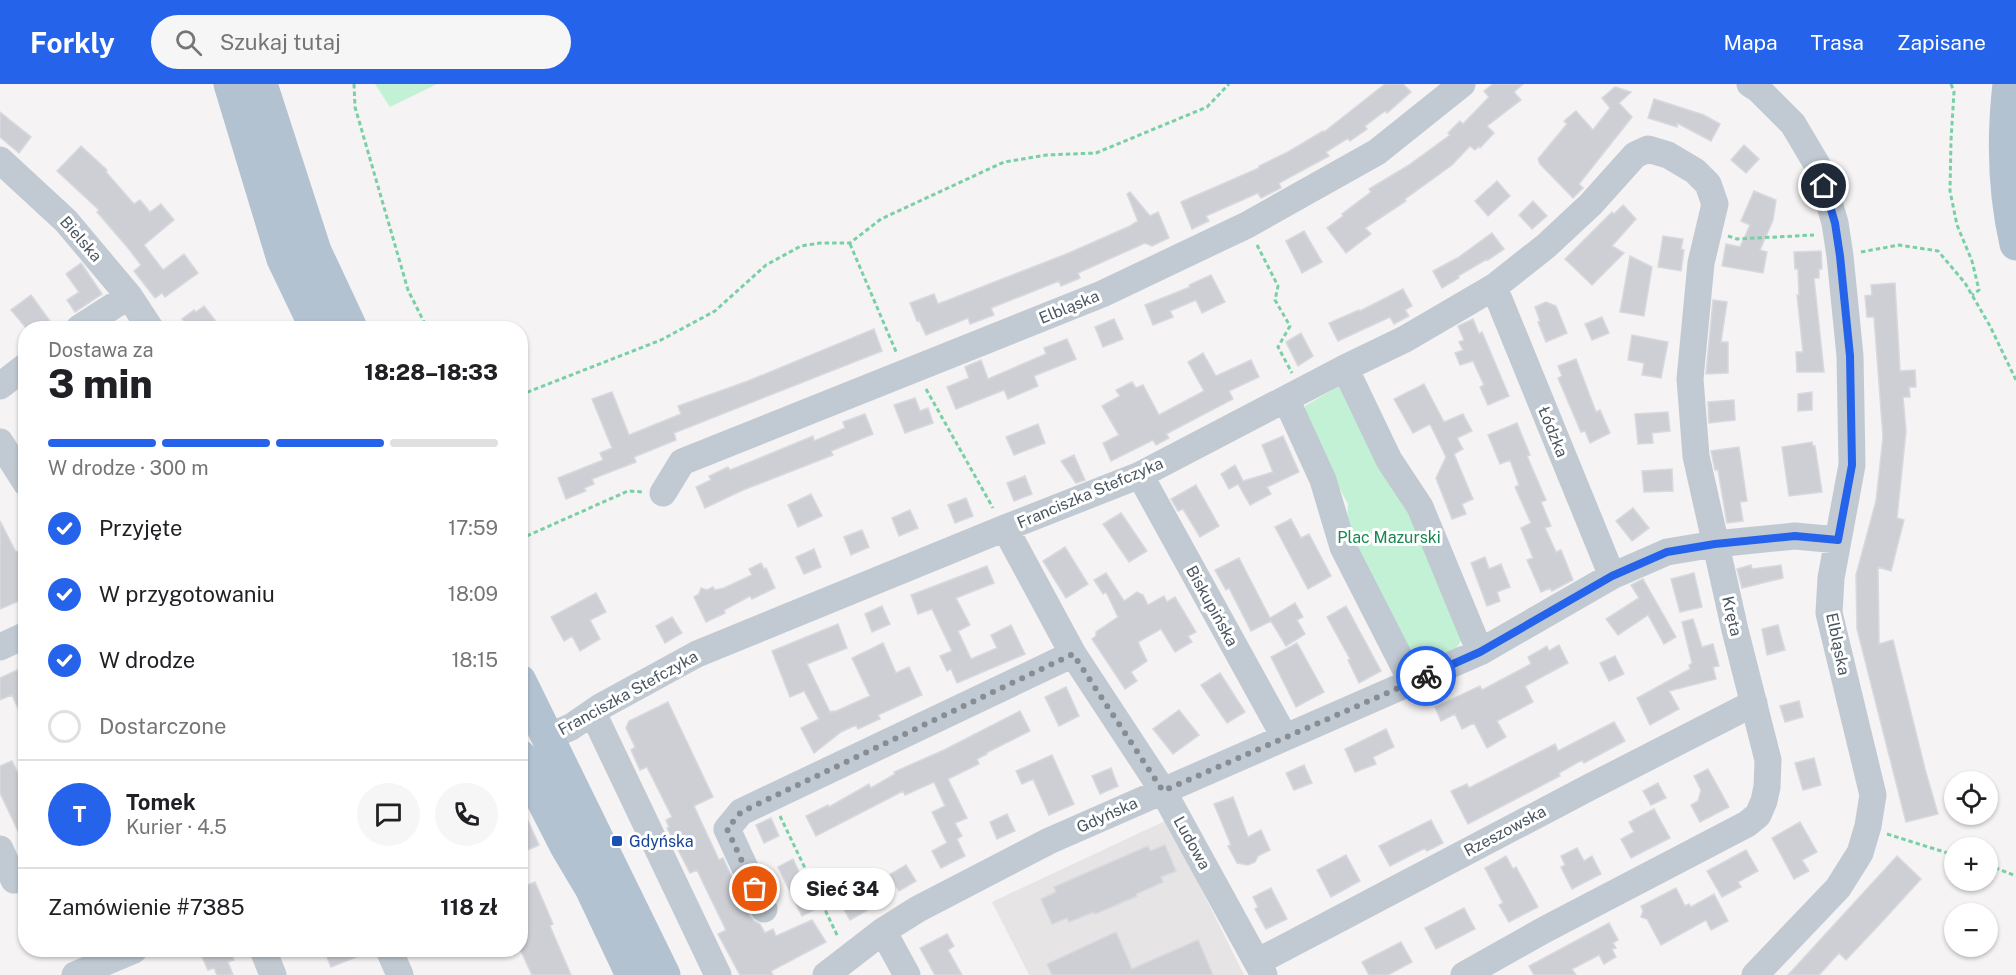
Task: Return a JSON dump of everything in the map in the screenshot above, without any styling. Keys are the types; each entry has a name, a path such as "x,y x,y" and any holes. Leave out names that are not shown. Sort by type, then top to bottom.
{"main road":[{"path":"230,84 283,259 313,321"},
{"path":"261,84 315,251 348,321"},
{"path":"2009,84 2006,116 2006,184 2016,244"},
{"path":"528,697 664,975"},
{"path":"528,772 566,846 591,888 632,975"}],"street":[{"name":"Elbląska","path":"663,493 682,462 1102,294 1247,225 1377,152 1462,84"},
{"name":"Elbląska","path":"1750,84 1793,124 1819,168 1835,223 1850,356 1852,465 1831,578 1829,613 1873,795 1860,854 1838,888 1755,975"},
{"name":"Kręta","path":"1464,975 1544,930 1747,824 1758,815 1767,788 1768,760 1696,456 1690,379 1701,263 1715,204 1708,184 1695,171 1668,155 1648,149 1635,155 1625,167"},
{"name":"Bielska","path":"0,160 66,221 129,296 145,321"},
{"name":"Franciszka Stefczyka","path":"548,737 571,727 600,707 697,654 1140,475 1405,339 1494,287 1546,246 1591,204 1625,167"},
{"name":"Łódzka","path":"1494,287 1612,576"},
{"path":"90,321 129,296"},
{"path":"1345,368 1389,460 1420,507 1480,652"},
{"path":"0,386 18,372"},
{"path":"1294,395 1343,547 1412,682"},
{"path":"0,442 18,470"},
{"name":"Biskupińska","path":"1140,475 1284,736"},
{"name":"Ludowa","path":"1005,528 1073,654 1163,791 1261,968"},
{"name":"Gdyńska","path":"831,970 883,931 918,909 1049,841 1480,652 1612,576 1667,552 1715,544 1795,536 1838,540"},
{"path":"0,647 18,639"},
{"path":"764,909 727,829 741,812 1073,654"},
{"name":"Rzeszowska","path":"1261,968 1588,788 1754,703"},
{"path":"593,713 718,975"},
{"path":"0,849 13,881"},
{"path":"883,931 907,975"},
{"path":"75,975 117,957"},
{"path":"266,957 273,975"},
{"path":"392,957 400,975"}],"path":[{"path":"354,84 355,108 408,290 424,321"},
{"path":"528,392 661,340 715,311 766,265 801,246 820,243 850,243 881,219 1004,162 1047,155 1096,153 1207,107 1229,84"},
{"path":"1951,84 1954,92 1950,190 1957,225 1972,261 1979,290 1972,295"},
{"path":"1247,225 1278,286 1275,300 1290,326 1278,347 1294,395"},
{"path":"1709,231 1737,239 1818,235"},
{"path":"850,243 910,370 1005,528"},
{"path":"1840,256 1899,245 1938,251 1965,283 1990,326 2016,380"},
{"path":"528,535 628,491 663,493"},
{"path":"771,798 831,970"},
{"path":"1868,826 1944,852"},
{"path":"1998,869 2016,876"}],"shaded area":[{"path":"1167,820 1244,975 1029,975 992,902"}],"green space":[{"path":"375,84 437,84 390,107"},
{"name":"Plac Mazurski","path":"1339,386 1408,500 1464,636 1455,650 1423,662 1409,657 1347,531 1348,504 1315,443 1306,421 1305,406"}],"building":[{"path":"1385,84 1403,84 1411,92 1387,113 1385,111 1365,126 1367,129 1350,141 1348,138 1326,152 1329,156 1279,183 1281,188 1261,198 1258,193 1206,216 1209,221 1192,229 1181,202 1259,168 1324,132"},
{"path":"1493,84 1523,84 1514,92 1521,100 1487,126 1494,133 1480,148 1479,146 1475,150 1470,146 1452,165 1405,199 1406,201 1365,228 1371,234 1346,253 1327,228 1371,192 1369,189 1409,165 1450,135 1448,133 1460,121 1463,124 1489,97 1484,91"},
{"path":"1615,87 1631,92 1619,103 1632,117 1579,184 1583,188 1573,198 1540,164 1538,159 1567,124 1564,121 1576,111 1593,130 1610,108 1602,98"},
{"path":"1654,99 1704,115 1720,124 1711,141 1677,123 1677,127 1648,118"},
{"path":"0,112 31,137 19,153 0,137"},
{"path":"1744,145 1759,159 1746,173 1731,160"},
{"path":"81,146 107,170 106,172 134,204 140,200 150,212 161,204 174,220 144,245 163,270 184,254 198,273 165,297 162,293 155,298 134,271 141,265 97,212 99,210 57,171"},
{"path":"1497,181 1510,196 1488,216 1475,201"},
{"path":"1754,191 1776,200 1773,220 1760,250 1767,252 1763,273 1722,266 1726,244 1740,247 1750,225 1741,221"},
{"path":"1130,192 1150,216 1158,212 1169,238 1152,246 1145,243 1078,273 1080,278 1061,286 1059,281 991,308 994,315 970,324 968,318 926,335 910,303 934,294 938,304 1069,253 1130,226 1138,221 1127,194"},
{"path":"1533,201 1547,216 1532,229 1519,215"},
{"path":"1623,205 1636,219 1612,246 1624,253 1592,285 1565,259 1612,212 1614,214"},
{"path":"1304,231 1322,262 1302,273 1286,241"},
{"path":"1492,233 1504,249 1442,288 1433,271 1459,257"},
{"path":"1663,236 1683,239 1681,271 1658,267"},
{"path":"1821,251 1822,269 1819,269 1819,278 1814,278 1824,372 1797,372 1796,352 1803,352 1797,295 1799,295 1798,269 1795,269 1794,252"},
{"path":"1630,256 1652,267 1644,316 1620,312"},
{"path":"81,263 102,294 75,312 67,300 79,292 66,274"},
{"path":"1211,275 1225,302 1202,313 1196,300 1170,311 1173,317 1153,325 1145,305 1190,287 1189,285"},
{"path":"1895,283 1900,371 1915,370 1916,387 1909,387 1910,397 1903,397 1906,431 1897,518 1904,520 1891,571 1878,567 1879,644 1893,640 1938,814 1906,822 1857,629 1856,575 1876,501 1883,437 1874,317 1867,317 1865,296 1872,295 1871,285"},
{"path":"1403,289 1412,306 1405,310 1409,316 1394,324 1390,317 1338,341 1329,323 1360,311"},
{"path":"31,295 50,321 20,321 11,310"},
{"path":"1713,300 1727,302 1721,342 1728,342 1728,373 1706,374"},
{"path":"1546,302 1556,306 1567,333 1546,342 1535,307"},
{"path":"204,306 216,321 184,321 182,319 194,310 196,312"},
{"path":"1602,317 1609,333 1592,340 1585,324"},
{"path":"1114,319 1123,339 1103,347 1095,327"},
{"path":"1473,319 1479,334 1482,332 1509,396 1488,405 1480,387 1484,385 1473,361 1460,365 1455,353 1463,350 1459,342 1464,340 1458,326"},
{"path":"874,329 882,351 674,433 676,440 634,457 636,462 592,479 594,484 584,488 586,491 566,499 558,478 603,460 600,453 612,448 592,399 612,392 629,435 681,414 678,406 748,381"},
{"path":"1301,333 1313,356 1298,366 1286,342"},
{"path":"1632,335 1668,342 1661,378 1642,375 1644,363 1628,360"},
{"path":"1067,339 1076,359 1034,376 1038,386 1008,399 1004,390 956,409 947,387 969,378 965,367 981,360 988,379 1046,354 1044,348"},
{"path":"1203,353 1216,376 1251,360 1259,377 1229,391 1233,399 1166,434 1169,438 1156,445 1153,440 1111,461 1103,443 1119,435 1102,406 1120,396 1116,390 1132,382 1136,388 1143,385 1159,415 1204,391 1188,362"},
{"path":"1576,359 1596,412 1600,410 1610,433 1590,443 1585,431 1581,432 1558,378 1562,376 1558,366"},
{"path":"1424,384 1444,422 1463,414 1472,431 1457,438 1463,449 1454,454 1473,499 1462,504 1466,514 1452,519 1436,478 1446,457 1430,424 1413,433 1394,399"},
{"path":"1812,392 1812,410 1798,411 1798,394"},
{"path":"915,398 920,411 928,408 933,423 905,433 894,405"},
{"path":"1734,400 1735,420 1709,423 1708,402"},
{"path":"1668,412 1670,431 1652,433 1653,443 1638,444 1635,414"},
{"path":"865,414 873,434 831,451 833,455 743,490 705,508 696,487 711,480 709,476 728,467 730,470 813,436 814,441 845,428 843,422"},
{"path":"1517,423 1530,455 1527,456 1546,500 1541,502 1551,526 1545,528 1556,552 1561,550 1573,580 1552,591 1550,588 1541,592 1527,560 1533,558 1521,528 1531,523 1515,487 1519,485 1510,460 1500,464 1488,435"},
{"path":"1038,424 1045,443 1014,455 1006,437"},
{"path":"1283,436 1299,472 1267,487 1271,494 1250,505 1238,484 1229,489 1221,474 1235,465 1243,481 1273,472 1262,445"},
{"path":"1812,442 1815,446 1822,492 1789,496 1782,447"},
{"path":"1739,447 1747,501 1740,502 1743,521 1727,523 1718,470 1715,470 1711,451"},
{"path":"1074,455 1085,480 1076,483 1061,461"},
{"path":"1672,469 1673,491 1644,492 1642,471"},
{"path":"1025,476 1032,494 1014,501 1007,483"},
{"path":"1196,485 1219,526 1200,537 1183,509 1178,511 1171,499"},
{"path":"811,494 822,516 798,527 788,505"},
{"path":"966,498 973,516 955,523 948,505"},
{"path":"1633,508 1649,528 1632,541 1616,521"},
{"path":"910,510 918,528 899,536 892,518"},
{"path":"1121,513 1147,551 1129,562 1103,524"},
{"path":"1291,519 1301,538 1309,534 1331,576 1308,589 1275,527"},
{"path":"0,521 16,552 18,551 18,601 0,609"},
{"path":"862,530 869,547 851,555 844,537"},
{"path":"1065,547 1088,584 1066,598 1043,561"},
{"path":"814,549 821,567 804,574 796,557"},
{"path":"1485,557 1489,569 1501,564 1510,587 1497,592 1500,601 1487,606 1471,563"},
{"path":"1239,558 1270,618 1295,603 1303,617 1297,620 1305,634 1286,646 1271,621 1251,631 1229,588 1226,590 1215,570"},
{"path":"761,563 764,569 766,568 775,588 752,599 750,596 724,610 725,613 706,622 694,597 699,594 701,588 707,590 713,587 715,590 724,588 752,575 749,569"},
{"path":"1751,565 1752,569 1781,565 1783,578 1742,588 1737,569"},
{"path":"987,566 994,583 956,598 970,625 958,631 971,659 997,648 991,635 1011,625 1025,654 957,683 951,669 947,671 940,656 952,651 932,609 918,614 911,595"},
{"path":"1106,573 1124,601 1137,592 1143,595 1148,605 1164,596 1167,602 1175,597 1196,632 1188,636 1192,642 1175,652 1161,629 1138,642 1147,661 1131,672 1137,681 1125,689 1092,639 1096,636 1096,632 1118,617 1106,592 1103,594 1094,580"},
{"path":"1694,573 1702,607 1680,612 1671,579"},
{"path":"1643,579 1676,637 1664,644 1648,615 1618,635 1606,619 1639,598 1631,585"},
{"path":"596,593 606,612 590,620 600,639 580,651 572,636 564,641 551,617"},
{"path":"882,606 890,624 872,632 865,614"},
{"path":"1346,606 1381,671 1359,683 1348,660 1350,659 1327,617"},
{"path":"672,617 682,633 665,643 656,626"},
{"path":"1693,619 1702,647 1713,644 1719,666 1713,667 1716,679 1669,691 1679,709 1650,725 1637,698 1690,669 1689,665 1692,663 1682,622"},
{"path":"838,624 847,648 807,664 830,712 870,696 852,658 883,643 896,673 909,667 922,695 878,715 880,719 858,729 856,725 841,732 814,753 801,728 819,719 804,691 790,697 772,651"},
{"path":"1778,625 1785,650 1767,655 1762,629"},
{"path":"1297,643 1324,692 1296,707 1271,657"},
{"path":"1559,645 1568,663 1525,686 1533,702 1497,721 1506,737 1487,748 1474,723 1462,729 1455,714 1441,721 1435,707 1480,686 1482,690 1531,664 1528,657 1547,646 1549,651"},
{"path":"1615,656 1624,674 1609,681 1600,663"},
{"path":"17,670 18,708 12,695 0,700 0,678"},
{"path":"1220,673 1245,712 1227,723 1201,685"},
{"path":"1066,687 1079,716 1059,726 1045,697"},
{"path":"1799,701 1803,717 1785,722 1780,706"},
{"path":"668,702 713,797 694,806 719,860 723,858 750,916 760,924 765,933 773,929 776,936 812,920 826,942 771,971 773,975 740,975 718,934 726,930 697,870 690,873 667,828 669,827 666,820 672,817 647,767 640,770 631,750 635,747 626,728 629,721"},
{"path":"1179,710 1199,735 1173,754 1153,729"},
{"path":"1020,711 1030,731 986,753 977,759 979,764 948,779 967,818 955,823 962,836 957,839 965,856 941,868 932,851 947,843 932,812 945,806 934,782 905,795 903,791 816,836 806,816 828,805 829,807 869,784 871,788 895,774 894,772 944,750"},
{"path":"1614,722 1625,741 1584,763 1582,760 1559,773 1560,776 1468,824 1451,791 1467,784 1469,788 1555,744 1558,751"},
{"path":"1386,729 1394,747 1373,757 1376,764 1355,772 1345,749"},
{"path":"1052,755 1074,804 1049,815 1033,779 1022,784 1016,771"},
{"path":"1814,758 1821,785 1803,790 1795,763"},
{"path":"12,761 18,773 18,831 0,793 0,766"},
{"path":"1304,765 1312,783 1294,790 1286,773"},
{"path":"1111,768 1118,786 1100,794 1092,776"},
{"path":"1708,769 1729,807 1700,822 1691,805 1698,801 1701,790 1694,776"},
{"path":"1658,783 1666,798 1651,805 1643,791"},
{"path":"1233,797 1248,837 1261,830 1270,850 1258,856 1255,862 1248,865 1237,863 1228,846 1231,845 1214,804"},
{"path":"1654,809 1670,838 1631,858 1621,839 1634,832 1629,822"},
{"path":"1007,814 1015,831 997,839 990,822"},
{"path":"771,818 779,836 764,843 756,825"},
{"path":"1431,820 1443,843 1427,851 1425,848 1390,866 1379,846"},
{"path":"528,821 539,845 528,850"},
{"path":"1800,822 1817,852 1802,860 1809,871 1794,879 1772,838"},
{"path":"1165,845 1176,871 1161,877 1163,882 1095,914 1094,912 1069,922 1067,918 1052,924 1041,899 1056,892 1054,887 1148,846 1150,851"},
{"path":"1577,848 1584,861 1592,856 1601,874 1572,889 1561,867 1565,865 1561,856"},
{"path":"1746,850 1758,871 1738,882 1741,887 1722,897 1707,871"},
{"path":"1346,855 1360,881 1331,897 1317,870"},
{"path":"1506,856 1513,869 1516,867 1538,907 1509,922 1499,905 1503,903 1485,868"},
{"path":"1897,856 1921,879 1879,925 1846,960 1839,953 1819,975 1788,975"},
{"path":"793,859 806,886 803,887 816,909 802,916 778,867"},
{"path":"906,865 916,881 899,891 889,875"},
{"path":"535,882 553,924 550,926 571,975 532,975 524,957 528,957 528,885"},
{"path":"1271,888 1287,919 1266,929 1255,909 1258,907 1253,897"},
{"path":"1676,888 1685,906 1689,904 1691,907 1714,894 1728,921 1711,930 1706,920 1661,945 1647,919 1641,917 1643,911 1641,906"},
{"path":"858,892 868,910 850,920 840,903"},
{"path":"1464,908 1475,929 1436,949 1425,928"},
{"path":"1609,923 1618,940 1613,943 1616,948 1612,949 1616,957 1604,964 1599,955 1572,969 1576,975 1534,975 1529,966"},
{"path":"1116,932 1132,969 1198,940 1213,975 1052,975 1047,964"},
{"path":"947,934 954,946 948,950 962,975 935,975 920,948"},
{"path":"1401,942 1412,962 1388,975 1369,975 1362,962"},
{"path":"202,957 233,957 234,960 228,962 233,975 217,975 214,968 208,970"},
{"path":"327,957 356,957 331,967"}],"way so far":[{"path":"755,889 727,829 741,812 1073,654 1163,791 1284,736 1426,676"}],"place":[{"name":"Gdyńska","path":"617,841"},
{"name":"Sieć 34","path":"755,889"}],"route":[{"path":"1426,676 1480,652 1612,576 1667,552 1715,544 1795,536 1838,540 1852,465 1850,356 1835,223 1824,186"}]}
